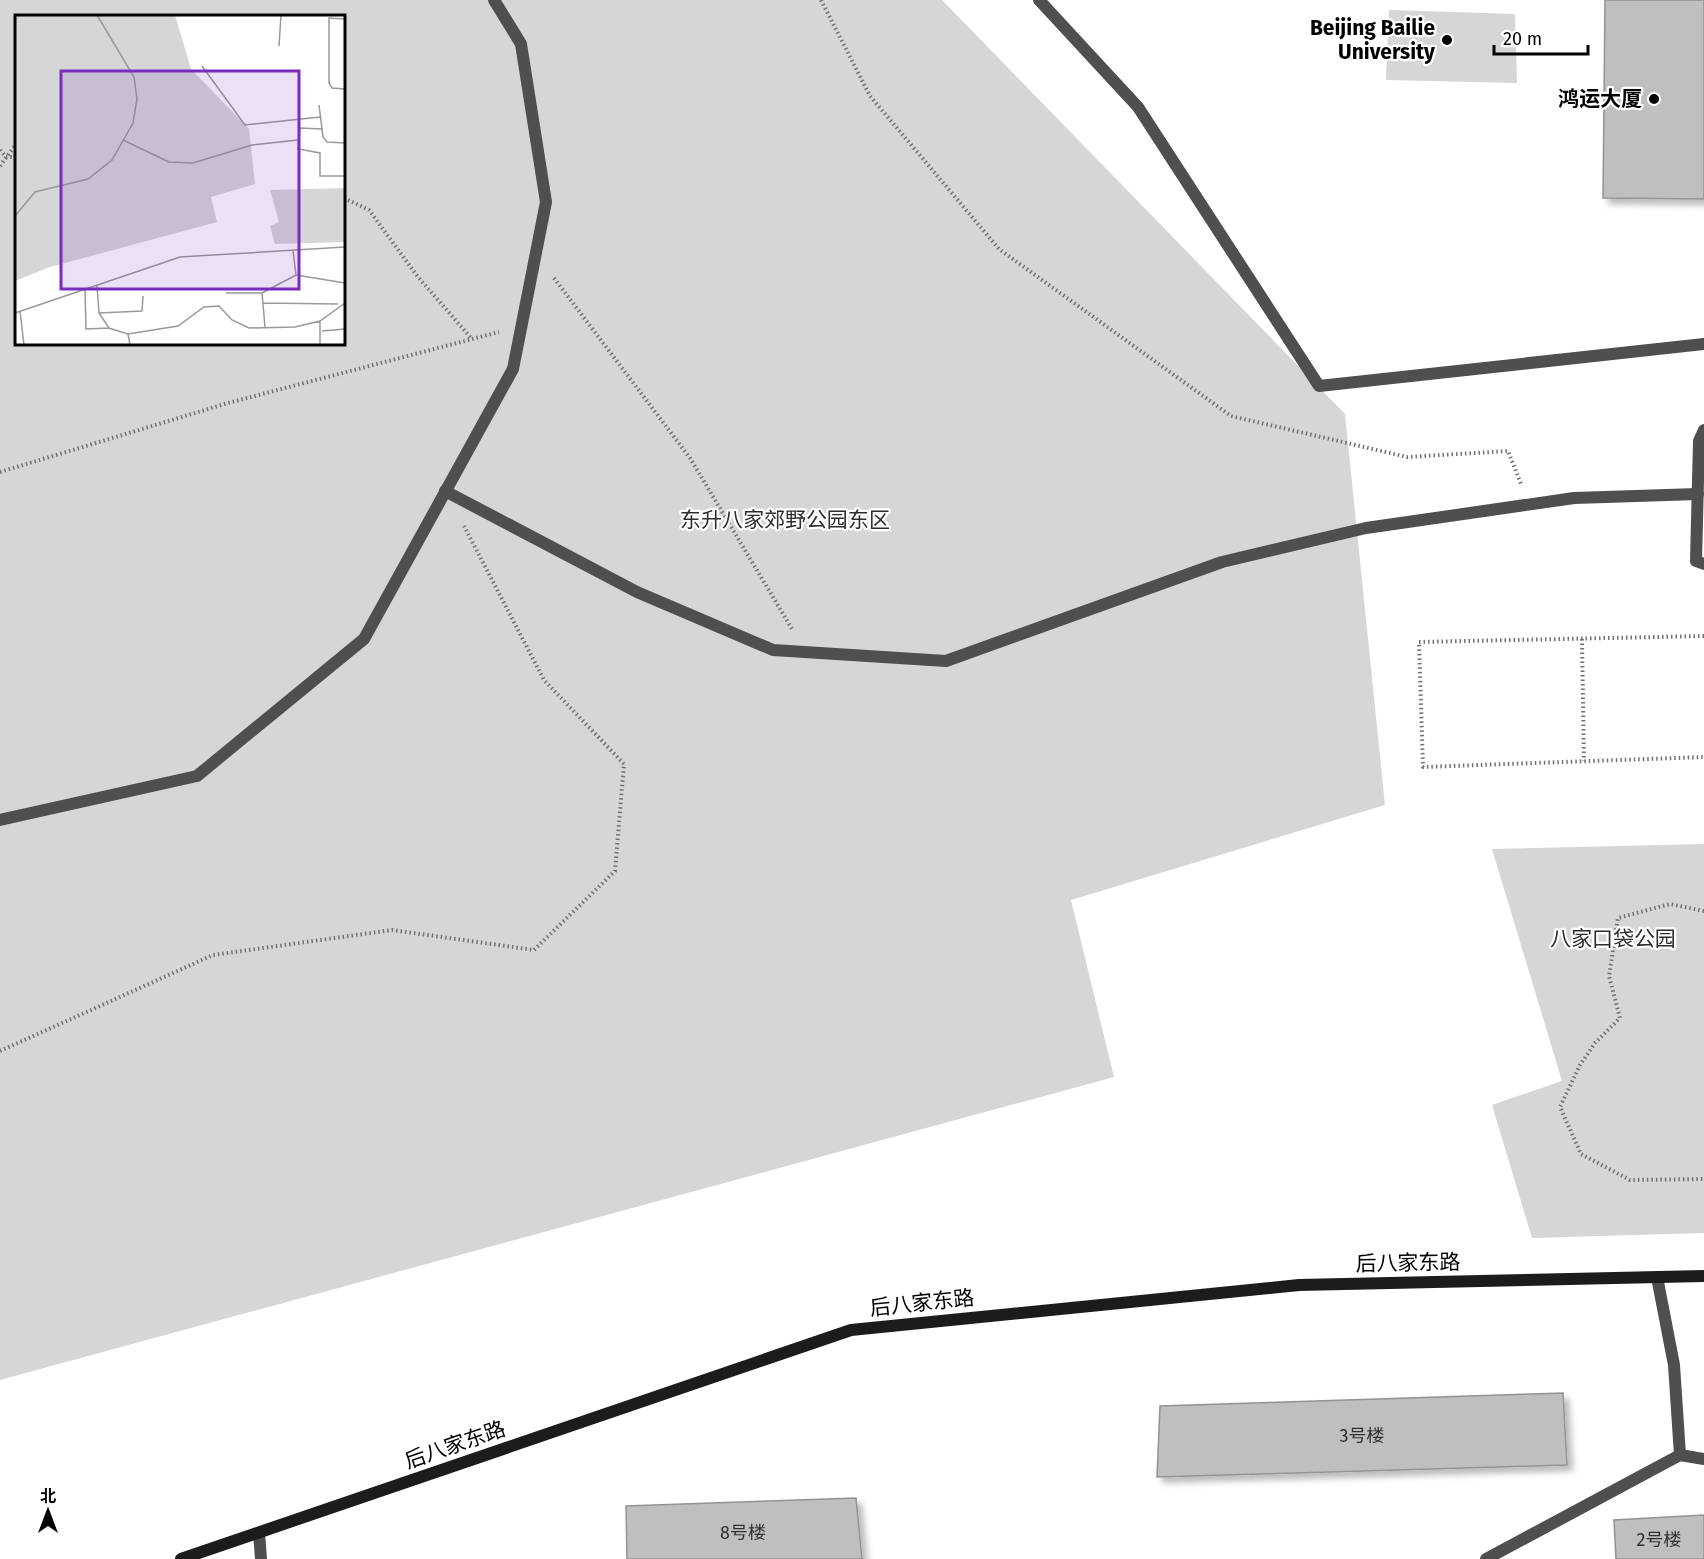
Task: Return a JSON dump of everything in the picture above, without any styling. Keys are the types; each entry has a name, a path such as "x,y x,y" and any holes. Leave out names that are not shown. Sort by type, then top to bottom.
{"street":[{"path":"0,820 197,776 364,639 513,369 546,202 521,44 494,0"},
{"path":"1039,0 1138,106 1319,386 1704,344"},
{"path":"1704,430 1699,441 1696,561 1704,564"},
{"path":"445,491 637,592 773,650 946,661 1222,562 1366,528 1574,498 1698,494"},
{"name":"后八家东路","path":"181,1559 851,1330 1299,1285 1704,1275"},
{"path":"1657,1277 1674,1365 1680,1455"},
{"path":"1486,1559 1680,1455 1704,1459"},
{"path":"259,1533 261,1559"}],"path":[{"path":"821,0 870,96 999,249 1221,409 1231,416 1407,457 1509,451 1528,505"},
{"path":"0,166 15,145"},
{"path":"0,150 6,157 15,157"},
{"path":"345,198 369,210 418,277 472,339"},
{"path":"536,254 690,458 806,652"},
{"path":"0,471 228,403 521,326"},
{"path":"0,1051 213,955 392,930 534,950 615,871 624,764 544,680 445,491"},
{"path":"1704,636 1419,642 1423,767 1704,757"},
{"path":"1582,639 1584,761"},
{"path":"1704,910 1670,904 1618,918 1610,976 1620,1018 1595,1043 1580,1065 1560,1107 1581,1154 1630,1180 1704,1179"}],"green space":[{"name":"东升八家郊野公园东区","path":"0,0 942,0 1345,414 1385,805 1071,900 1114,1077 0,1380"},
{"name":"Beijing Bailie University","path":"1389,10 1515,14 1517,83 1386,80"},
{"name":"八家口袋公园","path":"1704,844 1704,1233 1532,1238 1492,1105 1562,1081 1492,849"}],"building":[{"name":"鸿运大厦","path":"1605,0 1704,0 1704,199 1603,198"},
{"path":"1563,1393 1567,1465 1157,1477 1160,1406"},
{"path":"856,1498 862,1559 627,1559 626,1506"},
{"path":"1704,1515 1704,1559 1616,1559 1614,1520"}],"place":[{"name":"Beijing Bailie University","path":"1447,40"},
{"name":"鸿运大厦","path":"1654,99"}]}
